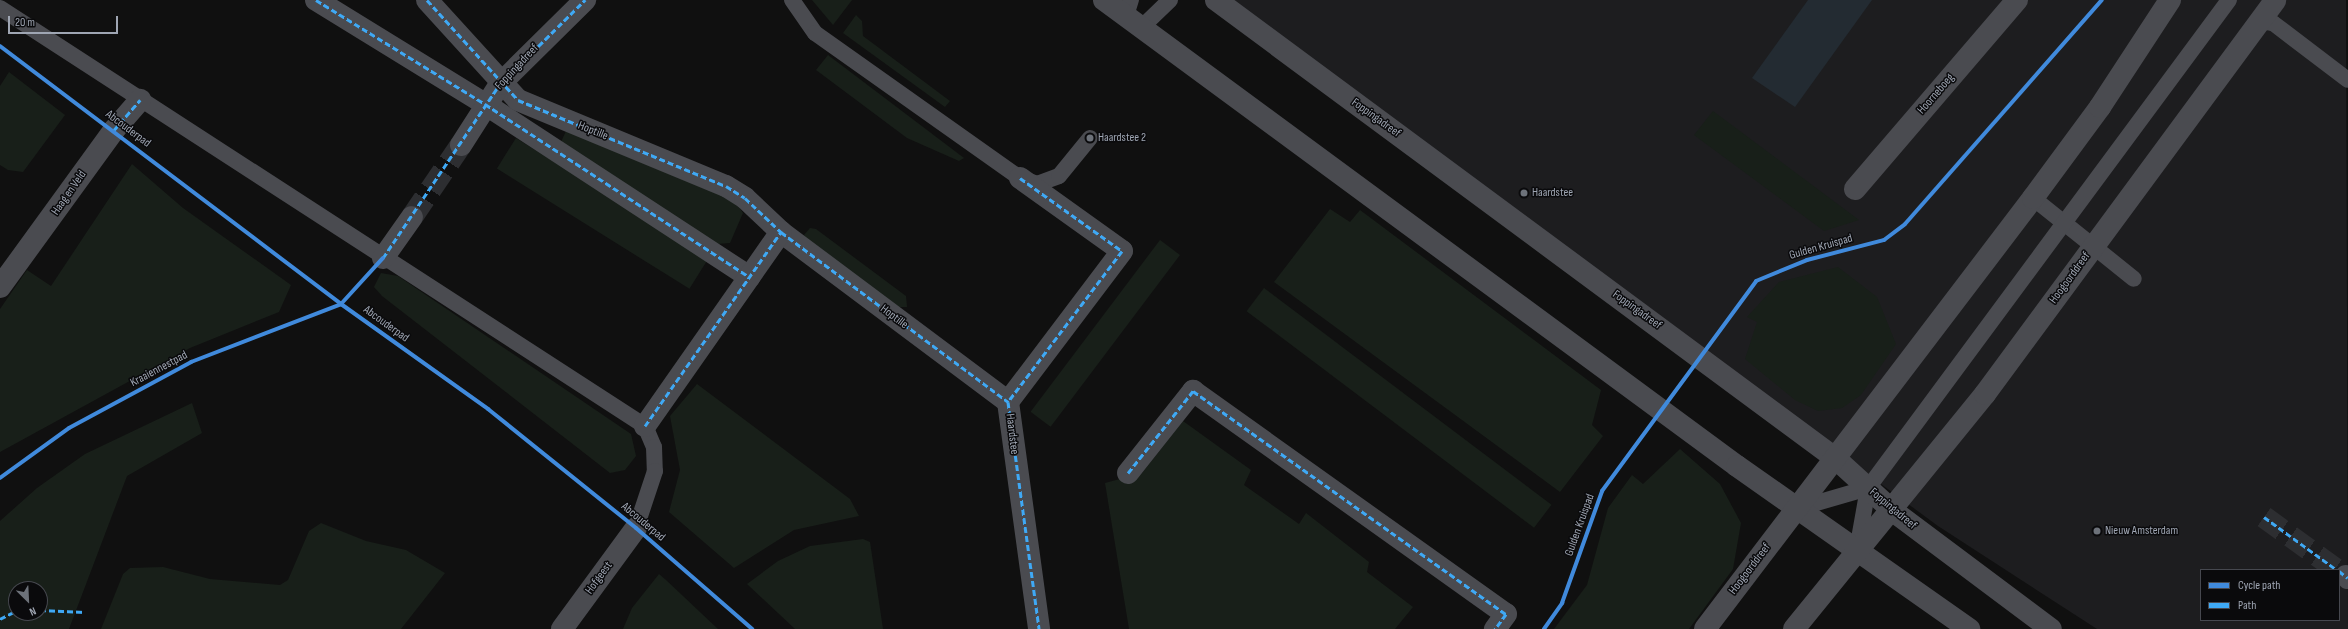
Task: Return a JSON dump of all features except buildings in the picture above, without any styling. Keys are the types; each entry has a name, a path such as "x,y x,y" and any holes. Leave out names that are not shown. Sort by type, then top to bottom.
{"street":[{"path":"316,0 485,104 749,277"},
{"name":"Hoptille","path":"427,0 500,84 518,100 726,186 745,198 781,232 1008,402"},
{"name":"Foppingadreef","path":"461,145 485,104 500,84 585,0"},
{"path":"1104,0 1133,14 1614,376 1796,509 1969,629"},
{"name":"Foppingadreef","path":"1216,0 1654,322 1727,379 1835,458 1893,511 2051,629"},
{"name":"Hoorneboeg","path":"1855,189 2017,0"},
{"name":"Hoogoorddreef","path":"1705,629 1835,458 1923,347 2034,198 2100,107 2170,0"},
{"name":"Hoogoorddreef","path":"1794,629 1857,550 1893,511 1986,394 2093,246 2275,0"},
{"name":"Haag en Veld","path":"0,287 114,130 140,100"},
{"name":"Haardstee","path":"1020,178 1122,251 1008,402 1039,629"},
{"path":"383,258 412,217"},
{"path":"645,426 781,232"},
{"path":"1128,473 1193,390 1500,622"},
{"name":"Hofgeest","path":"562,629 636,528"}],"lane":[{"path":"792,0 815,33 1020,178 1037,184 1059,176 1090,138"},
{"path":"1133,14 1170,0"},
{"name":"Hoogoorddreef","path":"1857,550 1868,488 2067,224 2229,0"},
{"path":"0,8 383,258 645,426 654,447 655,471 636,528"},
{"path":"2260,20 2273,23 2348,80"},
{"path":"2034,198 2134,279"},
{"path":"1796,509 1868,488"}],"shaded area":[{"path":"812,0 852,0 833,25"},
{"path":"1224,0 2346,0 2348,629 2097,629 1938,526"},
{"path":"1808,0 1872,0 1795,107 1752,78"},
{"path":"856,15 862,21 863,36 950,101 945,107 843,33"},
{"path":"828,55 964,158 959,161 907,138 816,70"},
{"path":"9,72 65,115 23,172 8,170 0,165 0,86"},
{"path":"1713,111 1859,220 1824,231 1694,135"},
{"path":"566,131 735,201 743,213 730,243 717,244 561,142"},
{"path":"516,138 709,258 689,289 497,169"},
{"path":"132,164 183,208 291,285 279,312 190,348 0,452 0,309 27,270 51,286"},
{"path":"1330,209 1350,222 1360,210 1601,390 1592,425 1603,436 1560,492 1274,282"},
{"path":"810,228 816,229 906,296 907,307 896,307 806,241 804,235"},
{"path":"1160,240 1180,255 1051,427 1031,412"},
{"path":"1838,267 1877,297 1896,344 1861,395 1842,408 1818,411 1795,400 1745,359 1757,322 1747,317 1779,282"},
{"path":"381,273 398,276 631,434 636,456 625,470 610,473 382,296 374,287"},
{"path":"1264,288 1552,505 1534,528 1247,311"},
{"path":"697,384 850,499 859,516 794,530 734,568 669,512 680,470 670,416"},
{"path":"192,403 202,433 127,476 69,629 0,629 0,521 37,488 85,454"},
{"path":"1183,421 1251,470 1244,485 1299,524 1306,513 1369,562 1367,572 1413,607 1395,629 1129,629 1105,483 1142,473"},
{"path":"1680,449 1720,484 1741,523 1733,569 1689,629 1554,629 1587,585 1608,508 1632,475 1643,484"},
{"path":"321,523 366,541 406,550 445,573 401,629 101,629 123,574 130,568 163,567 210,579 280,585 288,580 309,531"},
{"path":"863,539 870,542 883,629 795,629 747,584 778,561 810,546"},
{"path":"659,574 718,629 623,629 632,608"}],"tunnel":[{"path":"412,217 461,145"},
{"path":"2264,517 2336,569"}],"marked path":[{"path":"316,0 485,104 749,277"},
{"path":"427,0 518,100 726,186 745,198 781,232 1008,402"},
{"path":"383,258 500,84 585,0"},
{"path":"114,130 140,100"},
{"path":"1020,178 1122,251 1008,402 1039,629"},
{"path":"645,426 781,232"},
{"path":"1128,473 1193,391 1506,614 1495,629"},
{"path":"2264,517 2336,569"},
{"path":"2340,572 2348,578"},
{"path":"48,610 85,612"},
{"path":"0,619 8,615"}],"cycle path":[{"name":"Gulden Kruispad","path":"1544,629 1562,603 1602,491 1756,281 1807,260 1884,240 1905,224 2102,0"},
{"name":"Abcouderpad","path":"0,46 341,304 488,409 636,528 752,629"},
{"name":"Kraaiennestpad","path":"0,478 69,428 191,362 341,304 383,258"}],"place":[{"name":"Haardstee 2","path":"1090,138"},
{"name":"Haardstee","path":"1524,193"},
{"name":"Nieuw Amsterdam","path":"2097,531"}]}
